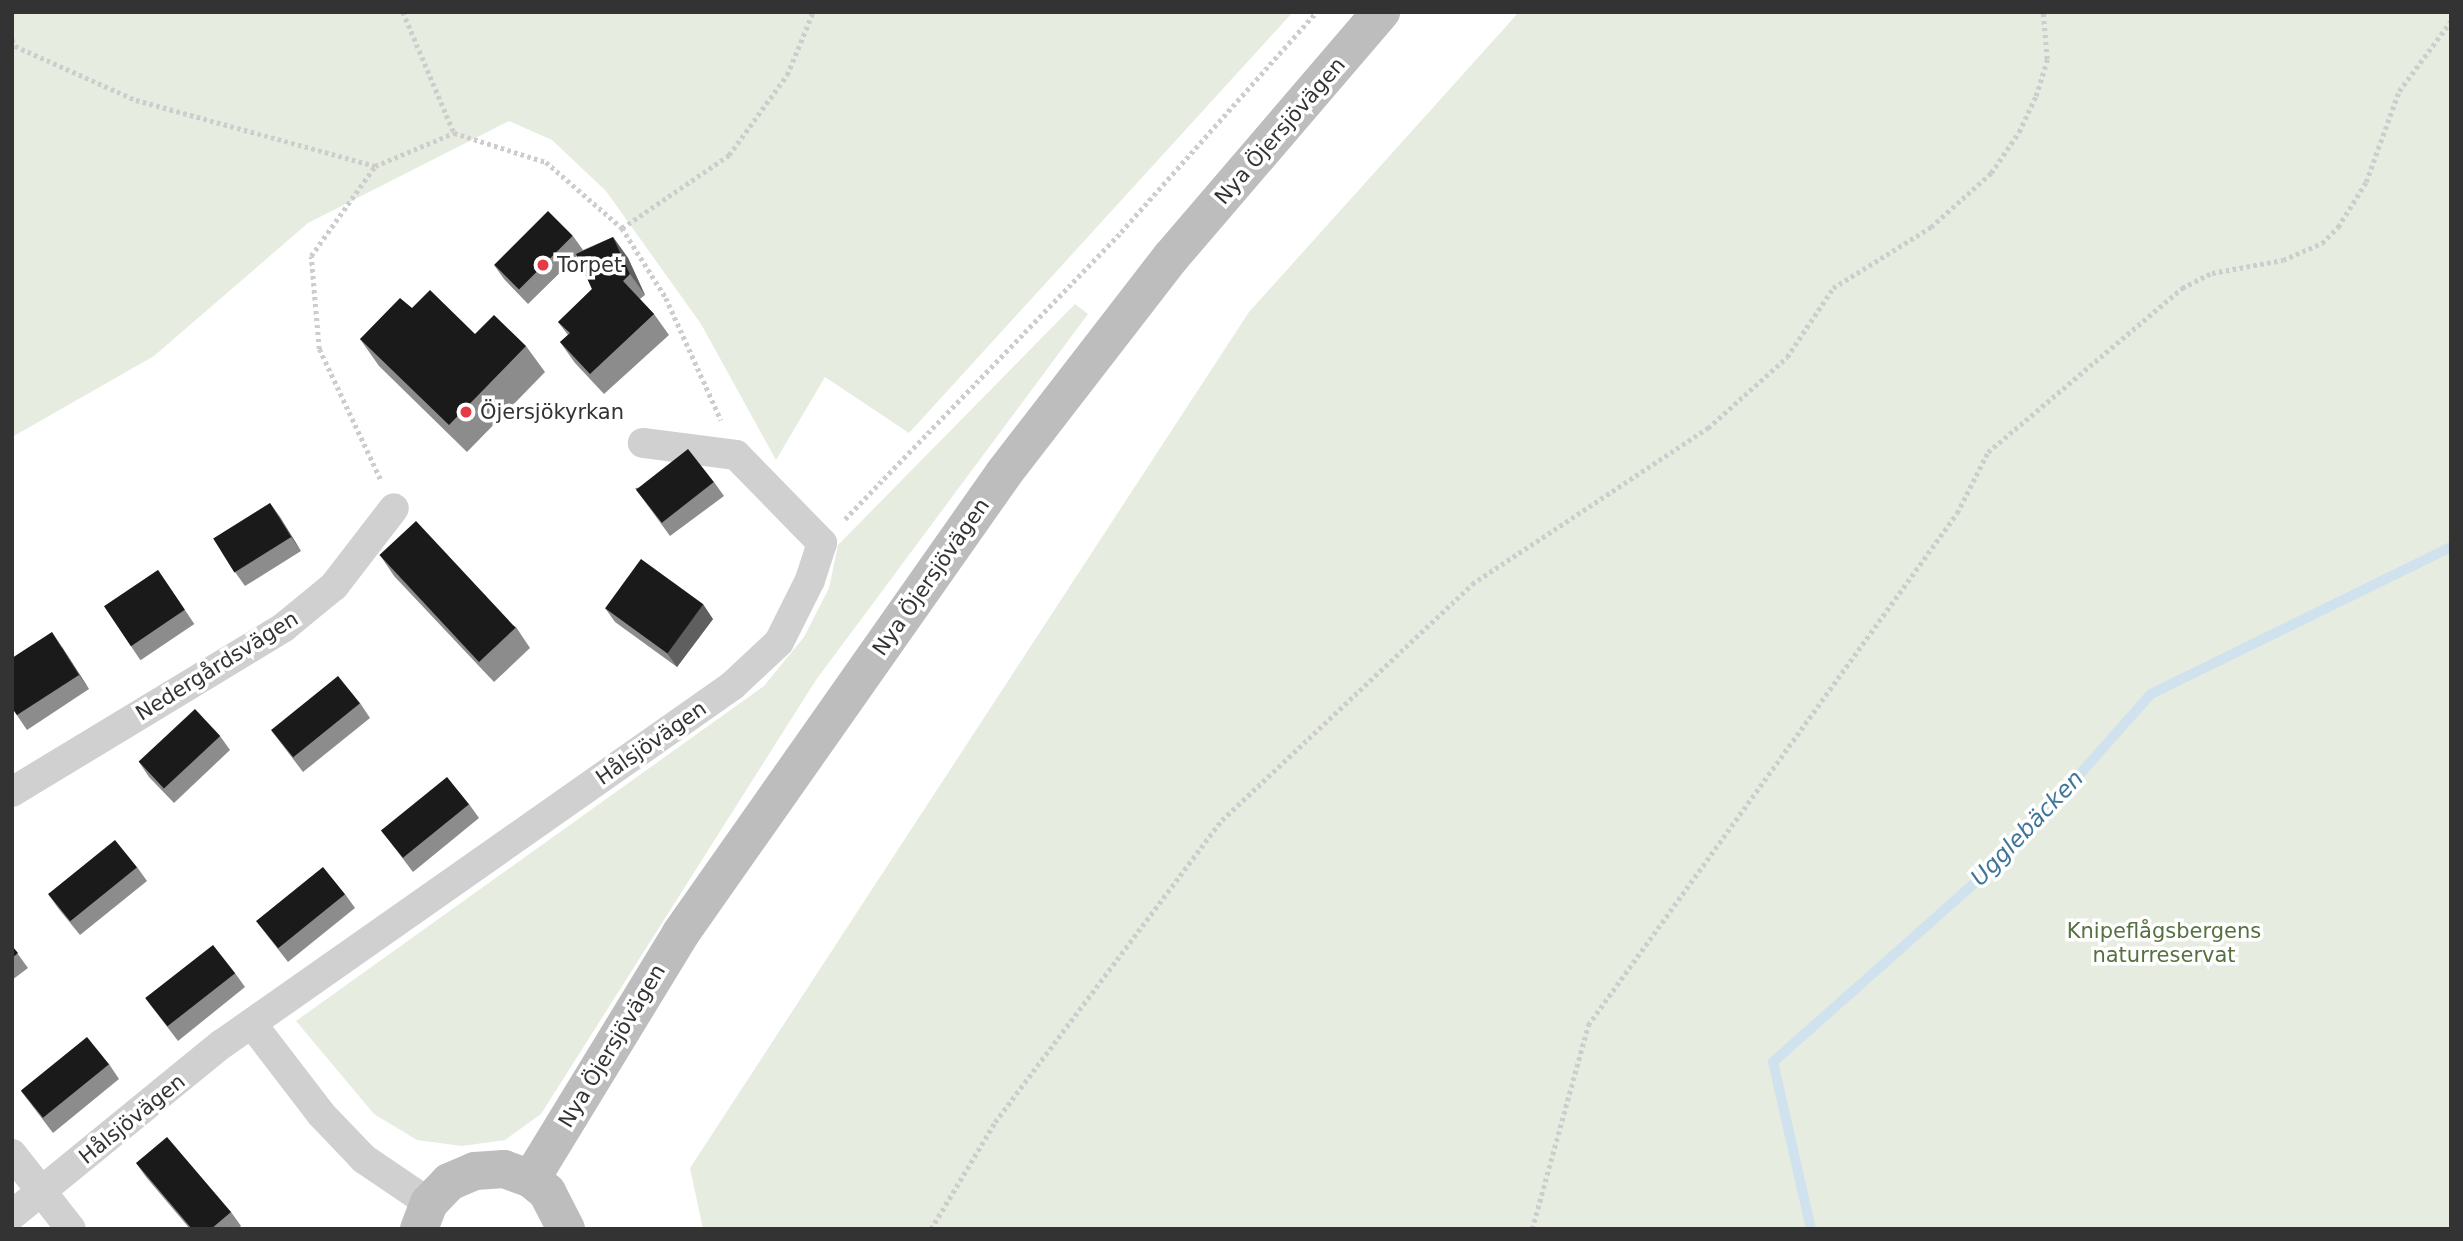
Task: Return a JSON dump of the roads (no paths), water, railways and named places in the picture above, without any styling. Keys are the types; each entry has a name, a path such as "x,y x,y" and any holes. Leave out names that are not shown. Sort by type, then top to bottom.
{"street":[{"name":"Nya Öjersjövägen","path":"531,1179 681,933 1004,473 1171,257 1381,12"},
{"name":"Hålsjövägen","path":"12,1214 252,1024 732,686 779,642 810,580 822,543 736,455 643,443"},
{"name":"Nedergårdsvägen","path":"12,792 284,627 334,586 394,508"},
{"path":"252,1024 321,1114 424,1216 449,1182 475,1171 504,1169 531,1179 553,1200 566,1229"},
{"path":"12,1154 71,1229"}],"waterway":[{"name":"Ugglebäcken","path":"1811,1229 1773,1062 2015,847 2151,694 2451,547"}],"place":[{"name":"Torpet","path":"543,265"},
{"name":"Öjersjökyrkan","path":"466,412"}],"park label":[{"name":"Knipeflågsbergens naturreservat","path":"2164,943"}]}
